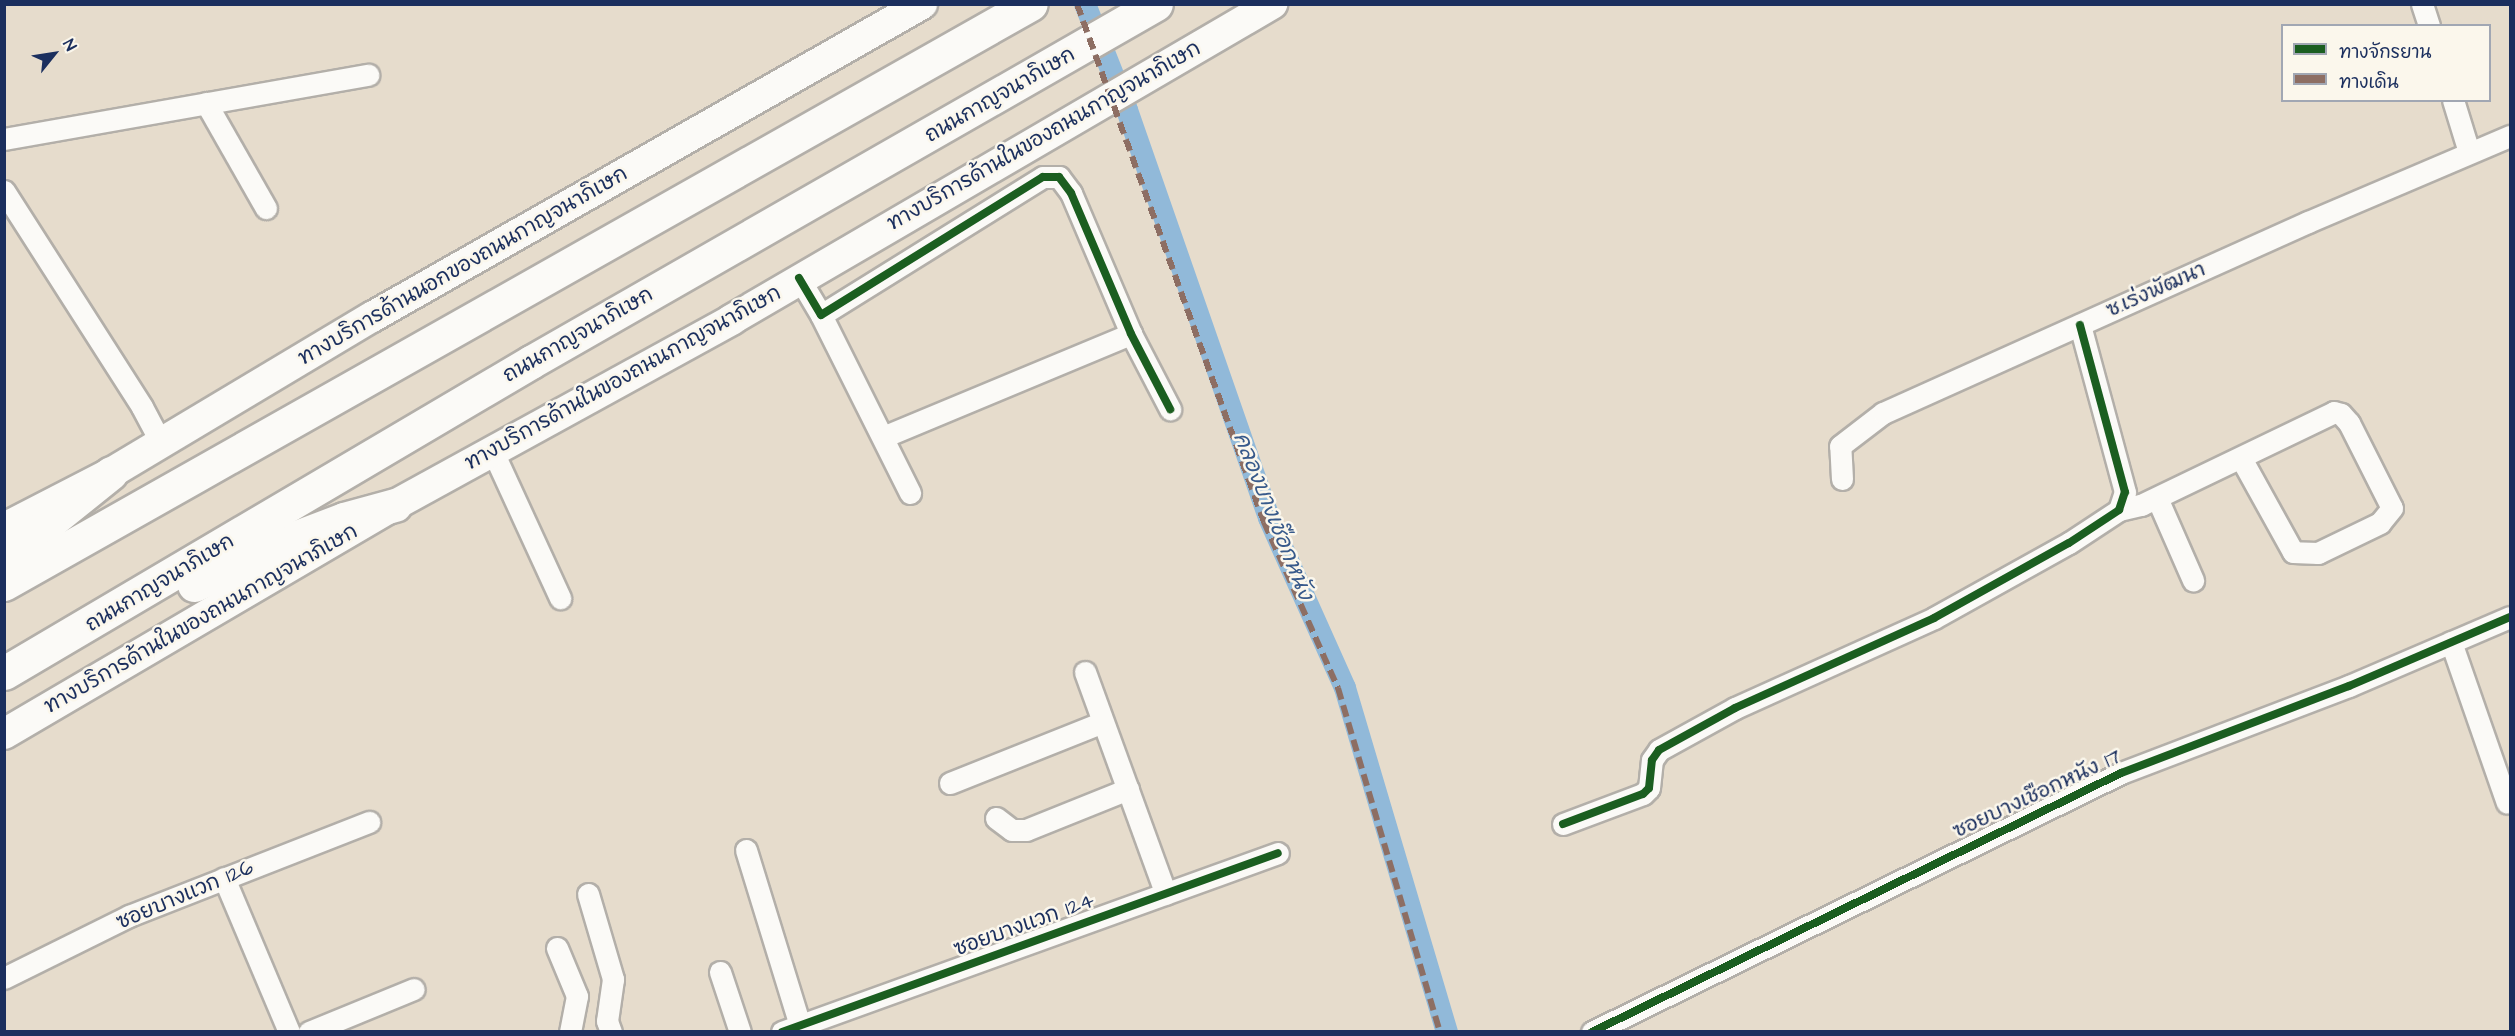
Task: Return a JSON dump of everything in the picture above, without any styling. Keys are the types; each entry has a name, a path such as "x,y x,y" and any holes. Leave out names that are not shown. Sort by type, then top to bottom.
{"highway":[{"path":"4,584 977,37 1031,4"},
{"name":"ถนนกาญจนาภิเษก","path":"4,673 531,362 995,99 1156,4"},
{"path":"4,559 111,473"},
{"path":"75,633 120,620 289,540 344,519 395,506"}],"main road":[{"name":"ทางบริการด้านนอกของถนนกาญจนาภิเษก","path":"4,528 111,473 372,317 922,4"},
{"name":"ทางบริการด้านในของถนนกาญจนาภิเษก","path":"4,734 395,506 731,320 799,278 1263,10"}],"street":[{"path":"2422,4 2428,24"},
{"path":"4,139 368,75"},
{"path":"2454,102 2469,152"},
{"path":"206,103 266,208"},
{"name":"ซ.เร่งพัฒนา","path":"1842,479 1840,446 1872,419 2469,152 2511,136"},
{"path":"821,315 1043,177 1059,177 1071,193 1131,334 1170,409"},
{"path":"4,191 161,442"},
{"path":"799,278 821,315 909,493"},
{"path":"2080,325 2125,492 2119,510"},
{"path":"883,437 1131,334"},
{"path":"1563,824 1643,794 1649,788 1652,760 1659,750 1735,708 1934,618 2069,543 2119,510 2157,498 2323,417 2341,414 2392,508 2380,523 2318,553 2294,552 2241,458"},
{"path":"493,452 560,598"},
{"path":"2157,498 2193,580"},
{"name":"ซอยบางเชือกหนัง 17","path":"1592,1032 2121,773 2349,686 2511,617"},
{"path":"2451,642 2507,803"},
{"path":"1085,672 1101,723 1166,894"},
{"path":"950,783 1101,723"},
{"path":"996,818 1012,830 1026,830 1128,789"},
{"name":"ซอยบางแวก 126","path":"4,978 129,916 369,822"},
{"path":"746,850 791,1028"},
{"name":"ซอยบางแวก 124","path":"791,1028 1278,853"},
{"path":"224,878 289,1032"},
{"path":"588,894 613,979 607,1021 611,1032"},
{"path":"557,948 577,996 570,1032"},
{"path":"720,972 740,1032"},
{"path":"309,1032 414,989"}],"waterway":[{"name":"คลองบางเชือกหนัง","path":"1085,4 1127,110 1269,518 1345,688 1447,1032"}],"marked path":[{"path":"1077,4 1264,522 1338,688 1440,1032"}],"cycle path":[{"path":"799,278 821,315 1043,177 1059,177 1071,193 1131,334 1170,409"},
{"path":"1563,824 1643,794 1649,788 1652,760 1659,750 1735,708 1934,618 2069,543 2119,510 2125,492 2080,325"},
{"path":"1592,1032 2121,773 2349,686 2510,617"},
{"path":"782,1032 1278,853"}]}
